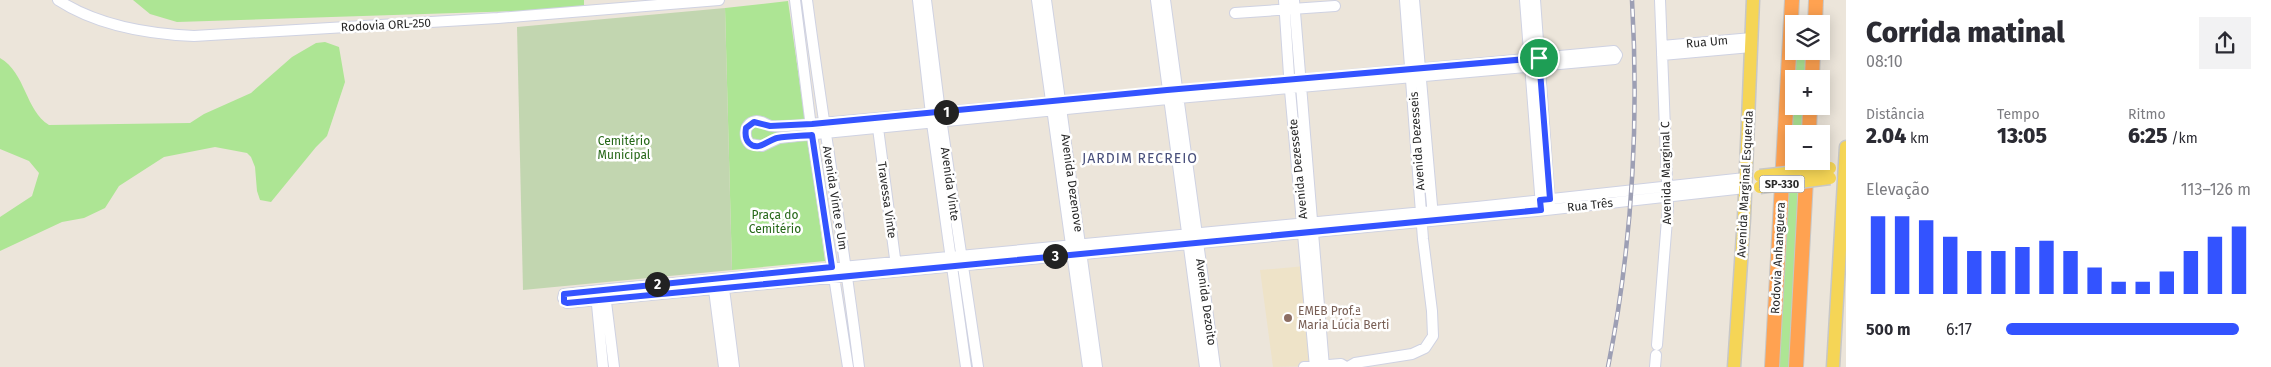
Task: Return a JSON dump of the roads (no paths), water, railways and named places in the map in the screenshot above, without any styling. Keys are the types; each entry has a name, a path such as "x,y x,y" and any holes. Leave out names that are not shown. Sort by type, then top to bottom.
{"highway":[{"name":"Rodovia Anhanguera","path":"1772,367 1792,0"},
{"path":"1815,15 1816,0"},
{"name":"Rodovia Anhanguera","path":"1796,367 1807,170"}],"main road":[{"name":"Avenida Marginal Esquerda","path":"1734,367 1754,0"},
{"path":"1833,367 1841,317 1846,147"},
{"name":"Rua Três","path":"1745,183 1845,171"}],"street":[{"name":"Rodovia ORL-250","path":"58,0 85,13 134,30 194,36 498,18 719,0"},
{"name":"Avenida Vinte e Um","path":"795,0 812,129 848,367"},
{"name":"Avenida Vinte e Um","path":"807,0 824,128 847,271 859,367"},
{"name":"Avenida Vinte","path":"918,0 956,260 966,367"},
{"name":"Avenida Vinte","path":"926,0 936,118"},
{"name":"Avenida Dezenove","path":"1037,0 1057,106"},
{"name":"Avenida Dezenove","path":"1046,0 1057,106 1089,342 1088,367"},
{"name":"Avenida Dezoito","path":"1156,0 1173,94"},
{"name":"Avenida Dezoito","path":"1165,0 1173,94 1187,202 1199,288 1215,367"},
{"name":"Avenida Dezesseis","path":"1405,0 1416,74"},
{"name":"Avenida Dezesseis","path":"1347,367 1355,363 1412,354 1425,348 1433,336 1427,276 1428,216 1416,74 1414,0"},
{"path":"1525,0 1535,63"},
{"path":"1535,0 1535,63 1545,205"},
{"name":"Avenida Marginal C","path":"1655,367 1668,192 1660,0"},
{"path":"1235,13 1289,5 1335,6"},
{"name":"Avenida Dezessete","path":"1289,5 1308,228 1316,366"},
{"name":"Rua Um","path":"1662,51 1752,42"},
{"path":"812,129 773,139 758,146 750,144 745,135 746,128 754,122 770,126 812,129 1173,94 1535,63 1615,59 1617,55 1614,51 1535,63"},
{"path":"824,128 878,128 936,118"},
{"name":"Travessa Vinte","path":"878,128 896,266"},
{"name":"Rua Três","path":"600,295 1545,205 1745,183"},
{"name":"Avenida Vinte","path":"956,260 978,367"},
{"path":"718,283 724,367"},
{"path":"718,283 734,367"},
{"name":"Avenida Dezoito","path":"1199,288 1205,367"},
{"path":"600,295 603,367"},
{"path":"600,295 614,367"},
{"name":"Avenida Dezenove","path":"1089,342 1097,367"},
{"path":"1316,366 1341,364 1347,367"}],"railway":[{"path":"1608,367 1623,276 1632,184 1635,92 1632,0"}],"place":[{"name":"EMEB Prof.ª Maria Lúcia Berti","path":"1288,318"}],"district":[{"name":"JARDIM RECREIO","path":"1140,158"}],"park label":[{"name":"Cemitério Municipal","path":"624,148"},
{"name":"Praça do Cemitério","path":"775,222"}]}
